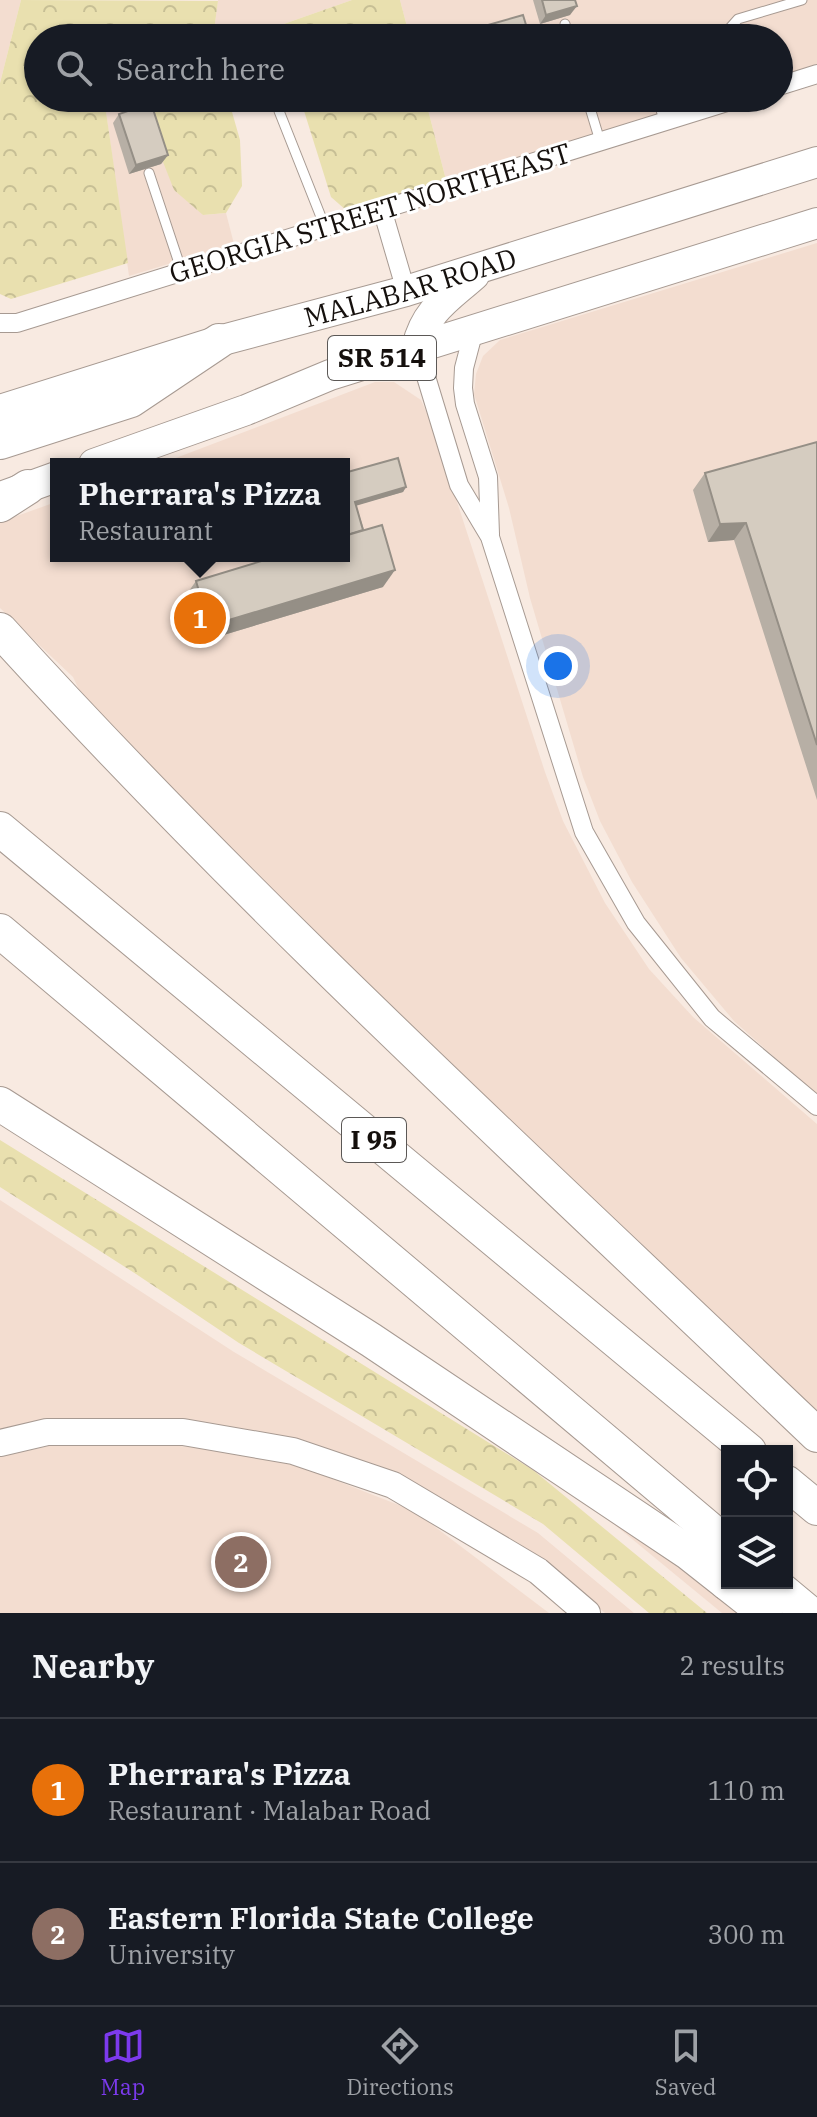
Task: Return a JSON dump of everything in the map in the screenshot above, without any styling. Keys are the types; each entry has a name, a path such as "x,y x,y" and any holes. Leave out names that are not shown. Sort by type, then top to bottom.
{"highway":[{"path":"0,442 131,400 219,341"},
{"path":"0,630 76,714 334,974 817,1435"},
{"name":"I 95","path":"0,829 742,1445"},
{"path":"0,931 721,1539"},
{"path":"0,1104 371,1340 689,1553 721,1578"},
{"path":"793,1488 817,1508"},
{"path":"735,1589 765,1613"},
{"path":"780,1589 809,1613"}],"main road":[{"name":"MALABAR ROAD","path":"0,410 219,341 406,291 817,162"},
{"name":"MALABAR ROAD","path":"111,458 246,410 330,375 817,223"},
{"path":"417,347 422,327 436,308 485,265"}],"street":[{"path":"793,82 817,74"},
{"name":"GEORGIA STREET NORTHEAST","path":"0,323 17,323 693,112"},
{"path":"382,209 406,291"},
{"path":"474,330 464,368 463,388 465,404 488,477 490,537"},
{"path":"417,347 459,485 490,537 584,832 636,923 712,1018 817,1106"},
{"path":"0,1443 47,1432 183,1432 293,1451 393,1485 538,1571 587,1613"}],"lane":[{"path":"734,24 738,19 802,0"},
{"path":"279,112 325,227"},
{"path":"591,112 600,141"},
{"path":"662,112 664,121"},
{"path":"149,173 182,272"}],"shaded area":[{"path":"0,0 21,0 0,83"},
{"path":"218,0 352,0 284,24 215,24"},
{"path":"400,0 817,0 817,67 793,74 793,24 406,24"},
{"path":"106,112 146,112 203,215 226,213 234,244 129,276"},
{"path":"429,112 664,112 446,180"},
{"path":"817,243 817,1095 734,1021 681,958 632,882 600,821 583,777 530,598 509,508 474,394 476,374 483,356 500,340"},
{"path":"375,382 394,382 421,400 432,425 545,772 563,821 605,903 649,969 693,1017 817,1124 817,1421 551,1166 89,711 73,677 0,608 0,522 50,504 50,562 350,562 350,458 176,458"},
{"path":"0,1200 234,1352 538,1533 634,1613 605,1613 544,1562 294,1439 0,1430"},
{"path":"172,1445 279,1458 414,1511 549,1613 0,1613 0,1457 49,1446"},
{"path":"564,1483 747,1613 722,1613"}],"green space":[{"path":"21,0 218,1 215,24 24,24 24,112 106,112 128,263 11,299 0,294 0,83"},
{"path":"352,0 400,0 406,24 284,24"},
{"path":"143,112 232,112 240,140 242,186 226,213 203,215 174,190"},
{"path":"304,112 429,112 446,180 347,211 331,197"},
{"path":"0,1140 533,1470 707,1613 649,1613 543,1524 239,1343 0,1187"}],"building":[{"path":"542,0 575,0 577,6 546,15"},
{"path":"523,15 526,24 492,24"},
{"path":"154,112 168,155 136,165 119,114"},
{"path":"817,442 817,745 746,523 720,524 705,473"},
{"path":"398,458 406,487 355,502 363,530 350,534 350,471"},
{"path":"382,525 395,570 209,626 196,581 258,562 350,562 350,534"}],"place":[{"name":"Pherrara's Pizza","path":"200,618"},
{"name":"Eastern Florida State College","path":"241,1562"}]}
